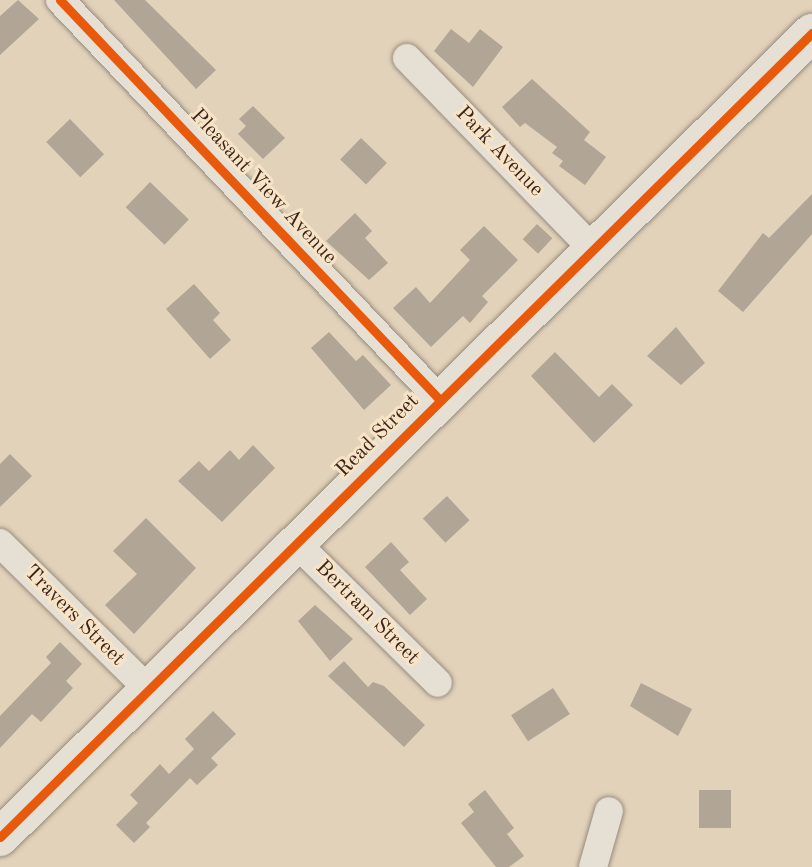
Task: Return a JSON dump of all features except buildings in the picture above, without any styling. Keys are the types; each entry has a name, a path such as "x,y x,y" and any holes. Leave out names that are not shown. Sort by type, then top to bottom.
{"main road":[{"name":"Read Street","path":"0,837 591,247 812,33"}],"street":[{"name":"Pleasant View Avenue","path":"60,0 439,399"},
{"name":"Park Avenue","path":"407,58 591,247"},
{"name":"Travers Street","path":"0,542 148,689"},
{"name":"Bertram Street","path":"296,543 438,683"},
{"path":"593,867 609,811"}],"cycle path":[{"path":"60,0 439,399"},
{"path":"0,837 812,33"}]}
